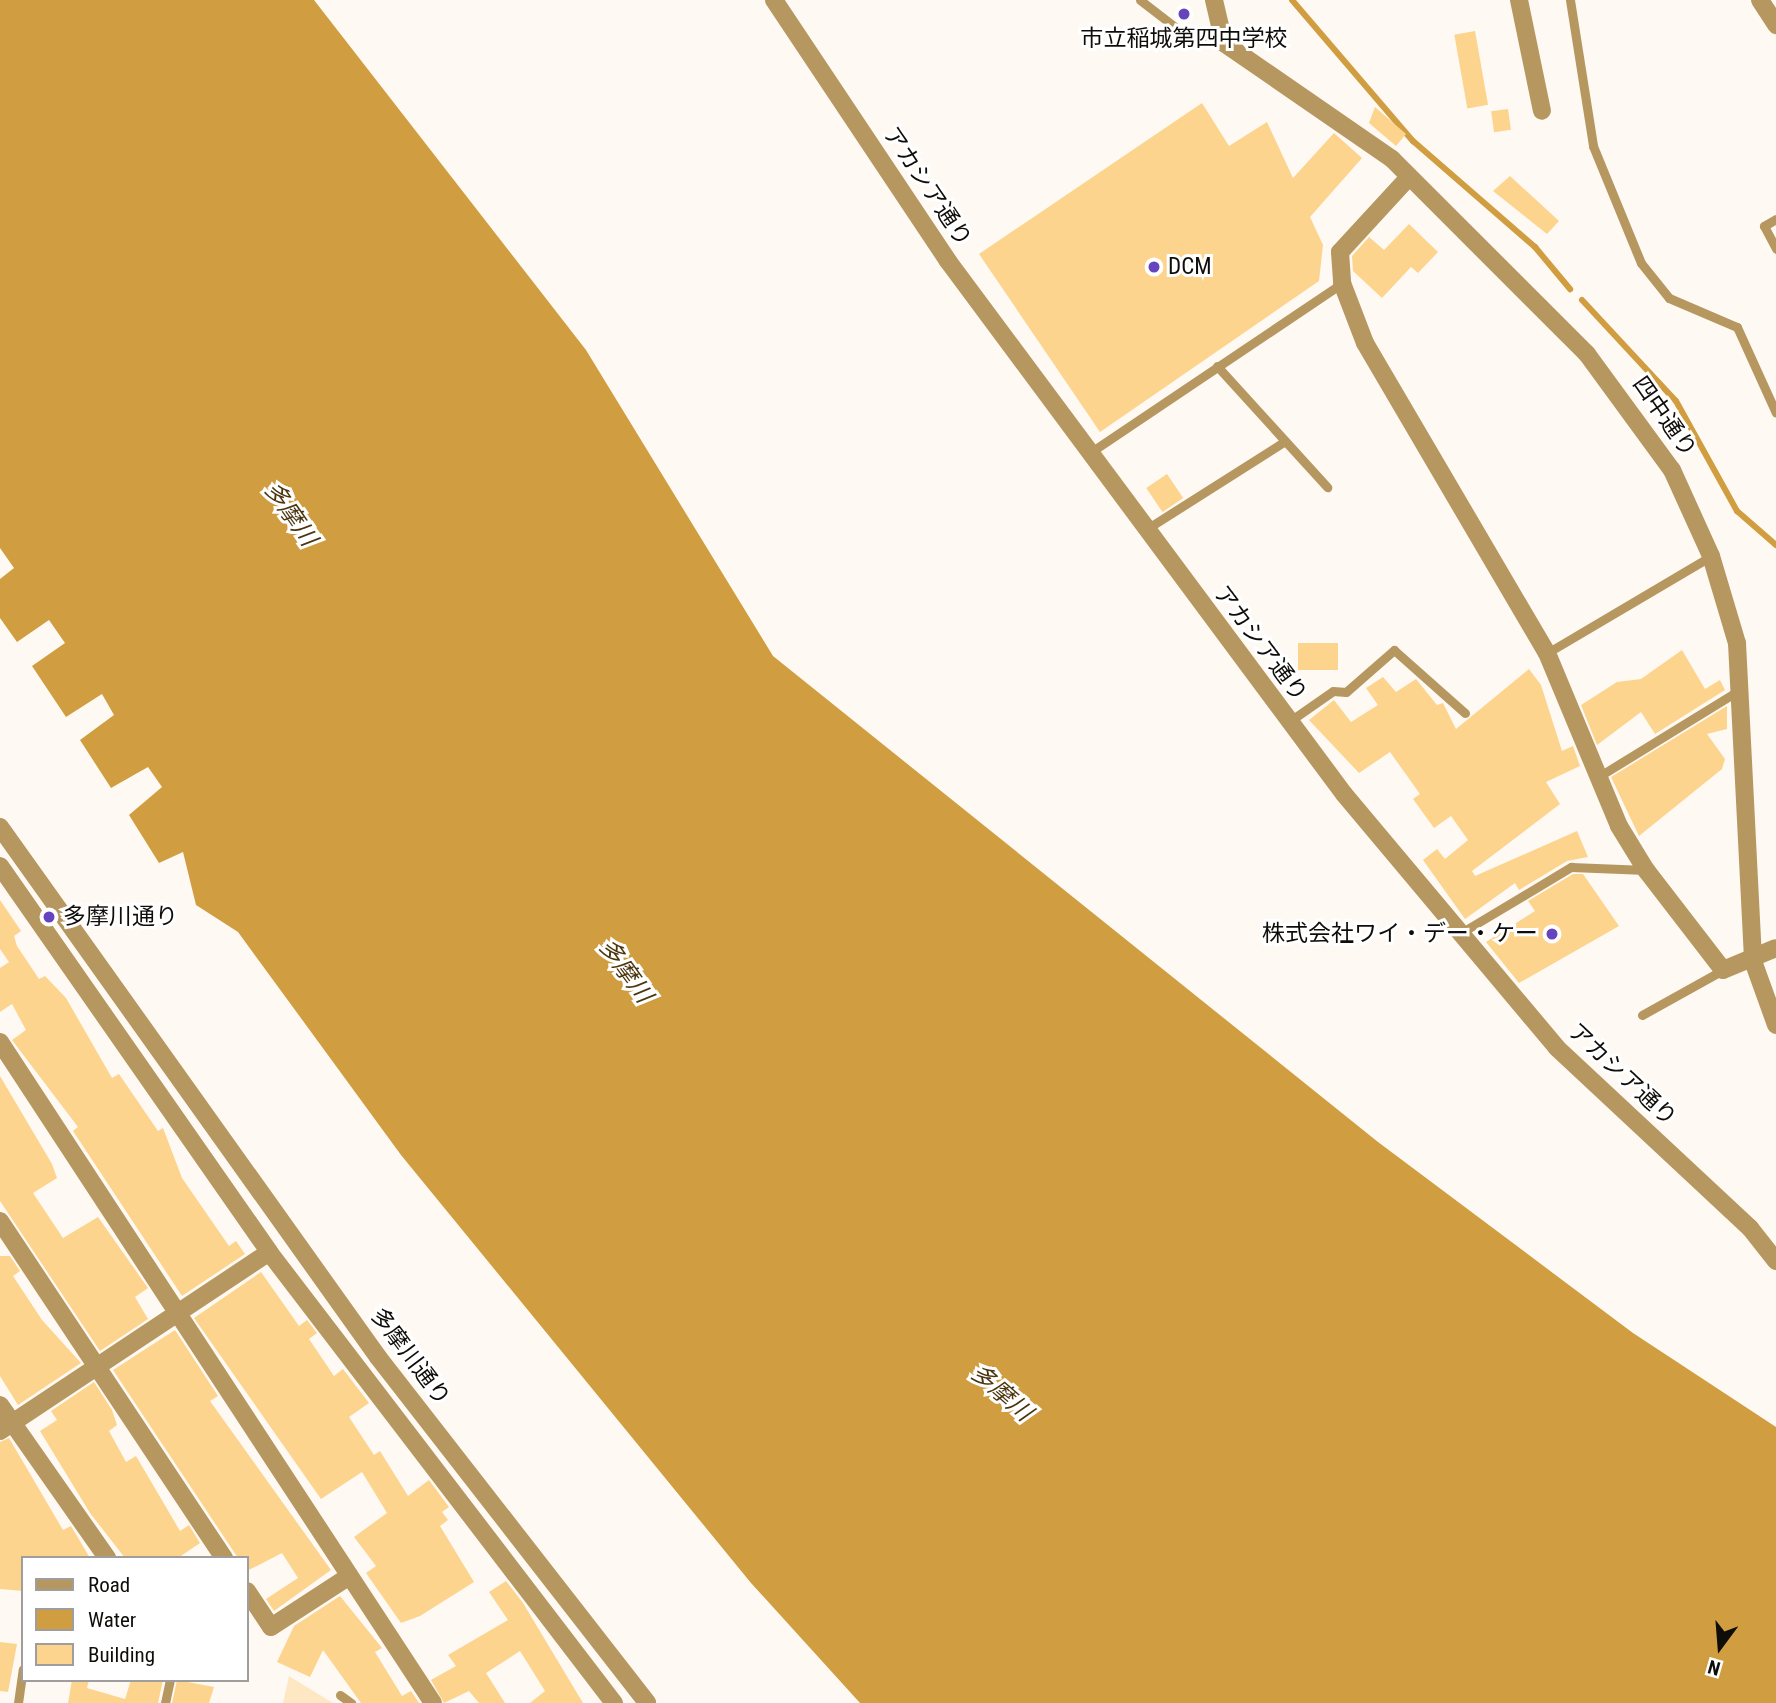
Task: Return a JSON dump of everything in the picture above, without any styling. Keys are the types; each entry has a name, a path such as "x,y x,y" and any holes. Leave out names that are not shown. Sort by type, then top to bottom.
{"street":[{"name":"アカシア通り","path":"774,0 898,188 1088,454 1288,722 1458,935 1557,1048 1751,1228 1776,1261"},
{"path":"1214,0 1224,43"},
{"path":"1519,0 1542,111"},
{"path":"1760,0 1776,25"},
{"name":"四中通り","path":"1224,43 1322,106 1409,177 1548,312 1638,417 1672,470 1711,556 1728,602 1743,688 1753,961 1776,1025"},
{"path":"1409,177 1340,253 1342,283 1365,343 1547,653 1598,777 1646,870 1723,970 1753,961 1776,948"},
{"name":"多摩川通り","path":"0,827 370,1346 647,1703"},
{"path":"0,866 269,1252 614,1703"},
{"path":"0,1042 433,1703"},
{"path":"0,1221 223,1556"},
{"path":"6,1427 269,1252"},
{"path":"0,1405 6,1427 105,1556"},
{"path":"250,1602 271,1627 348,1577"}],"lane":[{"path":"1140,0 1188,37 1224,43"},
{"path":"1570,0 1593,146 1641,263 1670,298 1737,327 1776,412"},
{"path":"1776,219 1764,226 1776,249"},
{"path":"1088,454 1342,283"},
{"path":"1217,366 1327,486"},
{"path":"1145,530 1285,441"},
{"path":"1547,653 1711,556"},
{"path":"1288,722 1333,691 1346,692 1394,650 1465,713"},
{"path":"1598,777 1724,694 1743,688"},
{"path":"1458,935 1571,867 1646,870"},
{"path":"1642,1015 1723,970"},
{"path":"18,1703 21,1682"},
{"path":"165,1703 170,1682"},
{"path":"340,1695 352,1703"}],"shaded area":[{"path":"289,1676 333,1703 283,1703"}],"water":[{"name":"多摩川","path":"0,0 314,0 586,350 773,656 1378,1142 1633,1333 1776,1427 1776,1703 860,1703 751,1583 401,1155 238,932 196,905 183,852 159,863 129,815 162,787 148,767 111,788 80,740 114,715 102,694 66,717 32,666 65,643 49,620 17,642 0,618 0,579 14,568 0,548"}],"building":[{"path":"1475,31 1488,105 1467,109 1454,35"},
{"name":"DCM","path":"1202,103 1229,146 1267,122 1293,178 1334,133 1362,158 1310,217 1323,245 1319,281 1100,432 979,254"},
{"path":"1375,107 1406,134 1396,146 1369,123"},
{"path":"1508,109 1511,130 1494,132 1491,111"},
{"path":"1510,176 1559,221 1547,234 1493,191"},
{"path":"1409,224 1438,252 1418,273 1411,267 1382,298 1353,271 1352,256 1369,237 1384,250"},
{"path":"1167,474 1183,498 1162,512 1146,488"},
{"path":"1298,643 1338,643 1338,670 1298,670"},
{"path":"1682,650 1705,689 1720,680 1725,690 1655,734 1641,712 1597,745 1581,705 1617,682 1641,679"},
{"path":"1529,669 1541,685 1562,751 1573,746 1580,766 1546,782 1560,804 1472,871 1475,876 1577,831 1588,857 1567,861 1519,890 1515,883 1465,919 1423,860 1437,849 1445,859 1468,840 1451,816 1434,828 1413,799 1420,794 1390,752 1359,773 1309,720 1334,700 1351,722 1378,705 1366,688 1383,677 1396,692 1416,679 1437,705 1443,703 1456,729"},
{"path":"1727,706 1727,729 1707,734 1725,759 1722,769 1639,836 1611,777"},
{"name":"株式会社ワイ・デー・ケー","path":"1573,874 1583,874 1619,926 1519,983 1486,942 1535,911 1528,901"},
{"path":"0,900 21,931 14,936 17,946 39,979 45,976 66,998 112,1078 119,1074 158,1131 163,1128 182,1178 229,1246 236,1241 245,1254 182,1296 73,1131 78,1127 12,1040 26,1030 12,1004 0,1012 0,968 9,962 0,949"},
{"path":"0,1076 52,1164 57,1178 33,1193 63,1238 98,1217 148,1288 135,1297 148,1319 100,1351 0,1201"},
{"path":"0,1256 10,1256 20,1271 13,1276 42,1320 81,1363 18,1405 0,1376"},
{"path":"261,1272 299,1326 307,1320 317,1333 309,1339 334,1376 343,1369 369,1403 349,1417 374,1455 380,1451 408,1496 429,1480 449,1507 442,1512 448,1520 440,1526 474,1582 420,1616 401,1623 366,1573 376,1566 354,1537 387,1513 362,1472 321,1499 194,1318"},
{"path":"175,1330 218,1396 210,1401 331,1570 274,1611 266,1599 298,1578 282,1553 248,1570 248,1556 237,1556 113,1370"},
{"path":"94,1382 112,1410 117,1425 109,1431 126,1462 136,1456 180,1531 189,1525 200,1543 181,1556 123,1556 90,1513 40,1431 57,1420 51,1411"},
{"path":"9,1438 63,1530 71,1526 89,1556 21,1556 21,1591 0,1589 0,1442"},
{"path":"506,1581 523,1603 583,1703 530,1703 545,1691 520,1651 486,1673 505,1703 479,1703 469,1691 444,1703 431,1680 456,1666 448,1655 508,1620 489,1592"},
{"path":"340,1596 382,1648 375,1652 402,1696 411,1691 419,1703 361,1703 323,1650 310,1677 277,1662 294,1626"},
{"path":"0,1642 17,1644 8,1692 0,1691"},
{"path":"72,1682 88,1682 87,1688 125,1699 130,1682 163,1682 158,1703 68,1703"},
{"path":"177,1682 214,1687 209,1703 172,1703"}],"waterway":[{"path":"1292,0 1413,141 1535,247 1570,289"},
{"path":"1582,300 1676,401 1737,511 1776,545"}],"place":[{"name":"市立稲城第四中学校","path":"1184,14"},
{"name":"DCM","path":"1154,267"},
{"name":"多摩川通り","path":"49,917"},
{"name":"株式会社ワイ・デー・ケー","path":"1552,934"}]}
